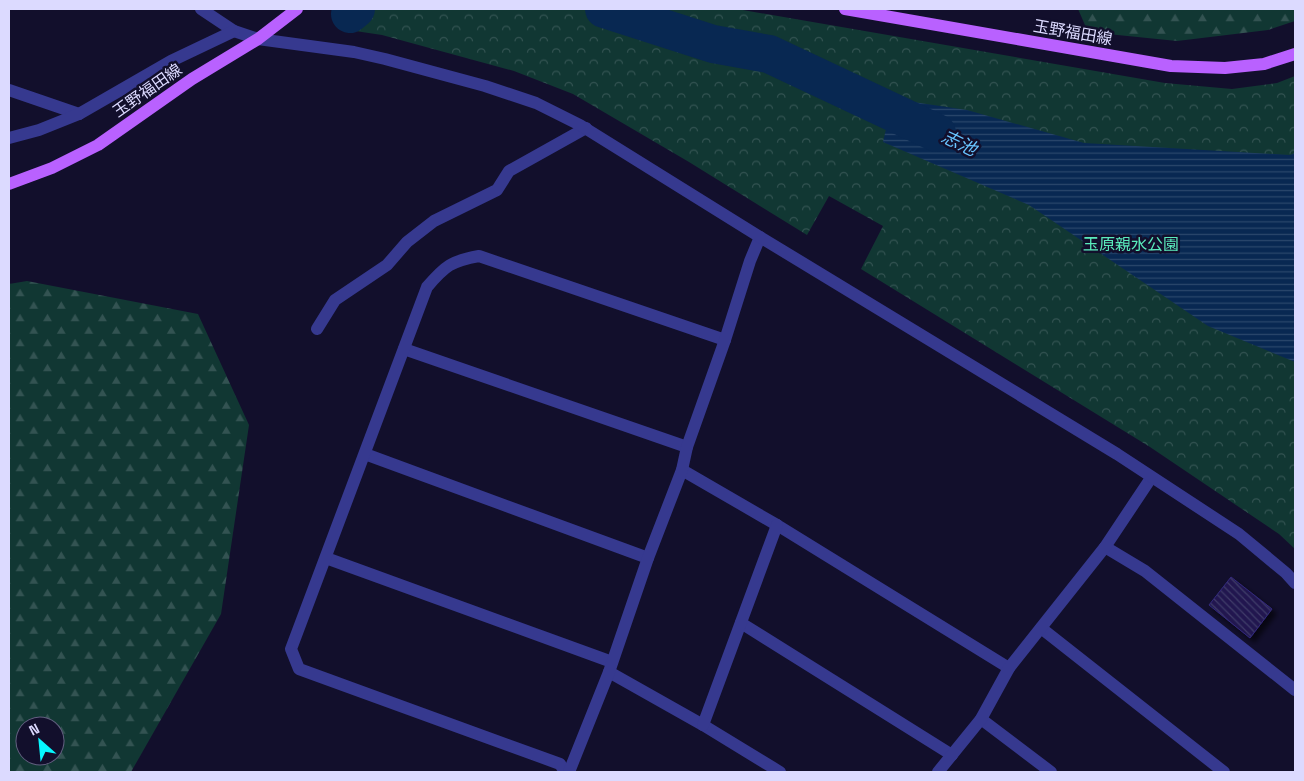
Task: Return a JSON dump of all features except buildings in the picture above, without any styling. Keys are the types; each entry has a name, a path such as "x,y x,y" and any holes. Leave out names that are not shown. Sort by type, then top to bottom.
{"main road":[{"name":"玉野福田線","path":"9,184 52,168 98,144 192,79 258,39 297,9"},
{"name":"玉野福田線","path":"845,9 1171,66 1225,68 1264,64 1295,54"}],"street":[{"path":"201,9 234,31 258,39 354,52 485,86 536,103 586,128 760,237 1117,454 1238,534 1286,573 1295,583"},
{"path":"9,138 39,130 80,114 171,61 234,31"},
{"path":"9,90 80,114"},
{"path":"317,329 335,300 387,266 407,242 434,221 497,190 509,172 586,128"},
{"path":"569,772 611,667 648,558 682,470 687,447 750,260 760,237"},
{"path":"565,772 560,764 299,669 291,649 427,287 443,270 459,260 479,256 724,340"},
{"path":"404,349 687,447"},
{"path":"365,454 648,558"},
{"path":"682,470 777,525 1009,668"},
{"path":"938,772 981,718 1009,668 1105,547 1151,478"},
{"path":"703,726 777,525"},
{"path":"1105,547 1145,571 1295,690"},
{"path":"326,558 611,667 703,726 780,772"},
{"path":"741,623 952,755"},
{"path":"1040,628 1224,772"},
{"path":"981,718 1051,772"}],"green space":[{"name":"玉原親水公園","path":"339,9 737,9 1165,83 1232,89 1277,83 1295,76 1295,549 1279,534 1150,447 861,269 883,226 829,196 807,235 689,162 573,94 514,71 382,35 342,29"},
{"path":"1078,9 1295,9 1295,21 1268,30 1177,41 1088,32"},
{"path":"27,281 198,314 249,425 221,614 131,772 9,772 9,284"}],"water":[{"path":"893,99 967,110 1084,143 1290,155 1295,153 1295,362 1208,326 1029,205 883,142"}],"waterway":[{"path":"350,14 356,9"},
{"name":"志池","path":"604,9 713,44 769,54 937,133"}]}
